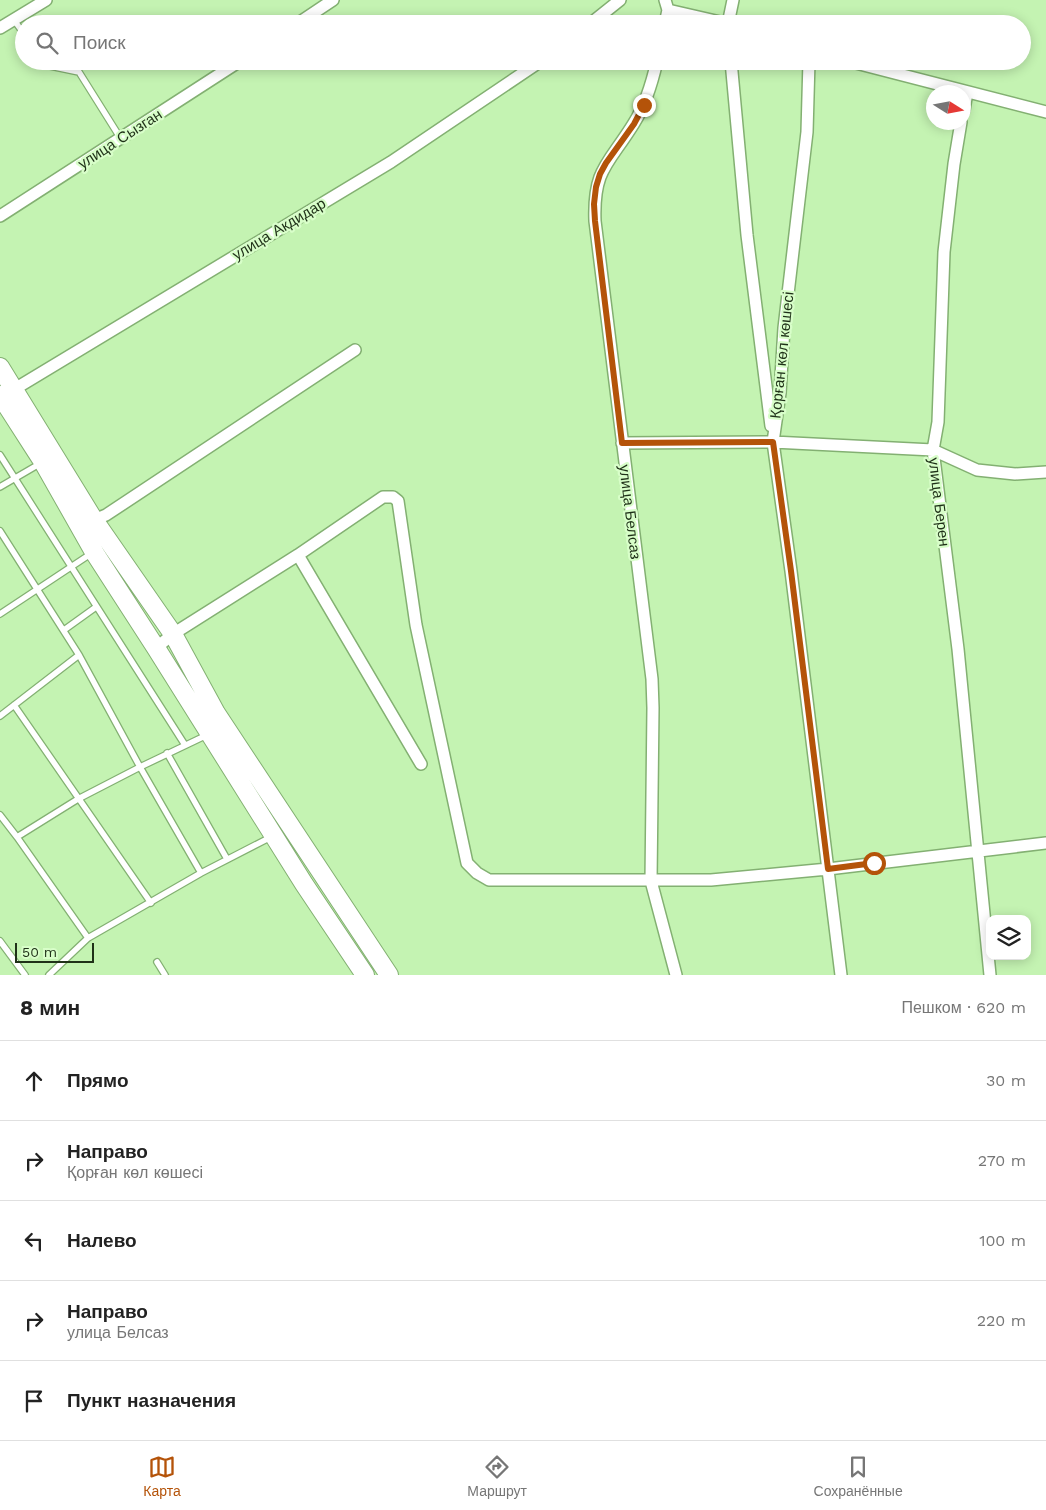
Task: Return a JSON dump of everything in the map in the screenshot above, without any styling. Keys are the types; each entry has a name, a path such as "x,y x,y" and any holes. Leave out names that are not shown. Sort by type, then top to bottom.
{"main road":[{"path":"0,368 7,392 42,462 94,552 304,884 365,975"},
{"path":"7,392 173,634 216,713 389,975"}],"street":[{"path":"22,15 46,0"},
{"path":"310,15 333,0"},
{"path":"601,15 620,0"},
{"path":"730,15 733,0"},
{"path":"666,5 699,15"},
{"path":"0,28 14,20"},
{"name":"улица Сызган","path":"0,216 226,70"},
{"name":"улица Акдидар","path":"7,392 391,162 528,70"},
{"name":"улица Белсаз","path":"654,70 644,105 634,124 600,174 594,204 652,679 654,708 651,881 676,975"},
{"path":"732,70 747,235 773,442"},
{"name":"Қорған көл көшесі","path":"809,70 807,132 784,328 780,393 773,442 841,975"},
{"path":"883,70 940,85"},
{"path":"971,93 1046,112"},
{"name":"улица Берен","path":"960,130 944,252 938,422 933,450 958,649 990,975"},
{"path":"94,520 114,509 355,350"},
{"path":"622,443 773,442 933,450 977,470 1015,474 1046,472"},
{"path":"156,648 173,634 298,555 383,497 393,497 398,502 416,625 467,863 477,873 489,880 711,880 828,869 1046,843"},
{"path":"298,555 421,764"}],"lane":[{"path":"69,70 79,72 121,139"},
{"path":"0,455 185,746"},
{"path":"0,487 42,462"},
{"path":"0,531 79,655 201,873"},
{"path":"0,614 94,552"},
{"path":"64,630 96,607"},
{"path":"0,716 79,655"},
{"path":"14,705 151,903"},
{"path":"17,837 78,799 167,753 209,734"},
{"path":"167,753 228,859"},
{"path":"0,815 88,938"},
{"path":"49,975 88,938 201,873 274,836"},
{"path":"0,941 25,975"},
{"path":"0,952 5,948"},
{"path":"157,962 165,975"}],"route":[{"path":"644,105 634,124 600,174 594,204 622,443 773,442 828,869 874,863"}]}
